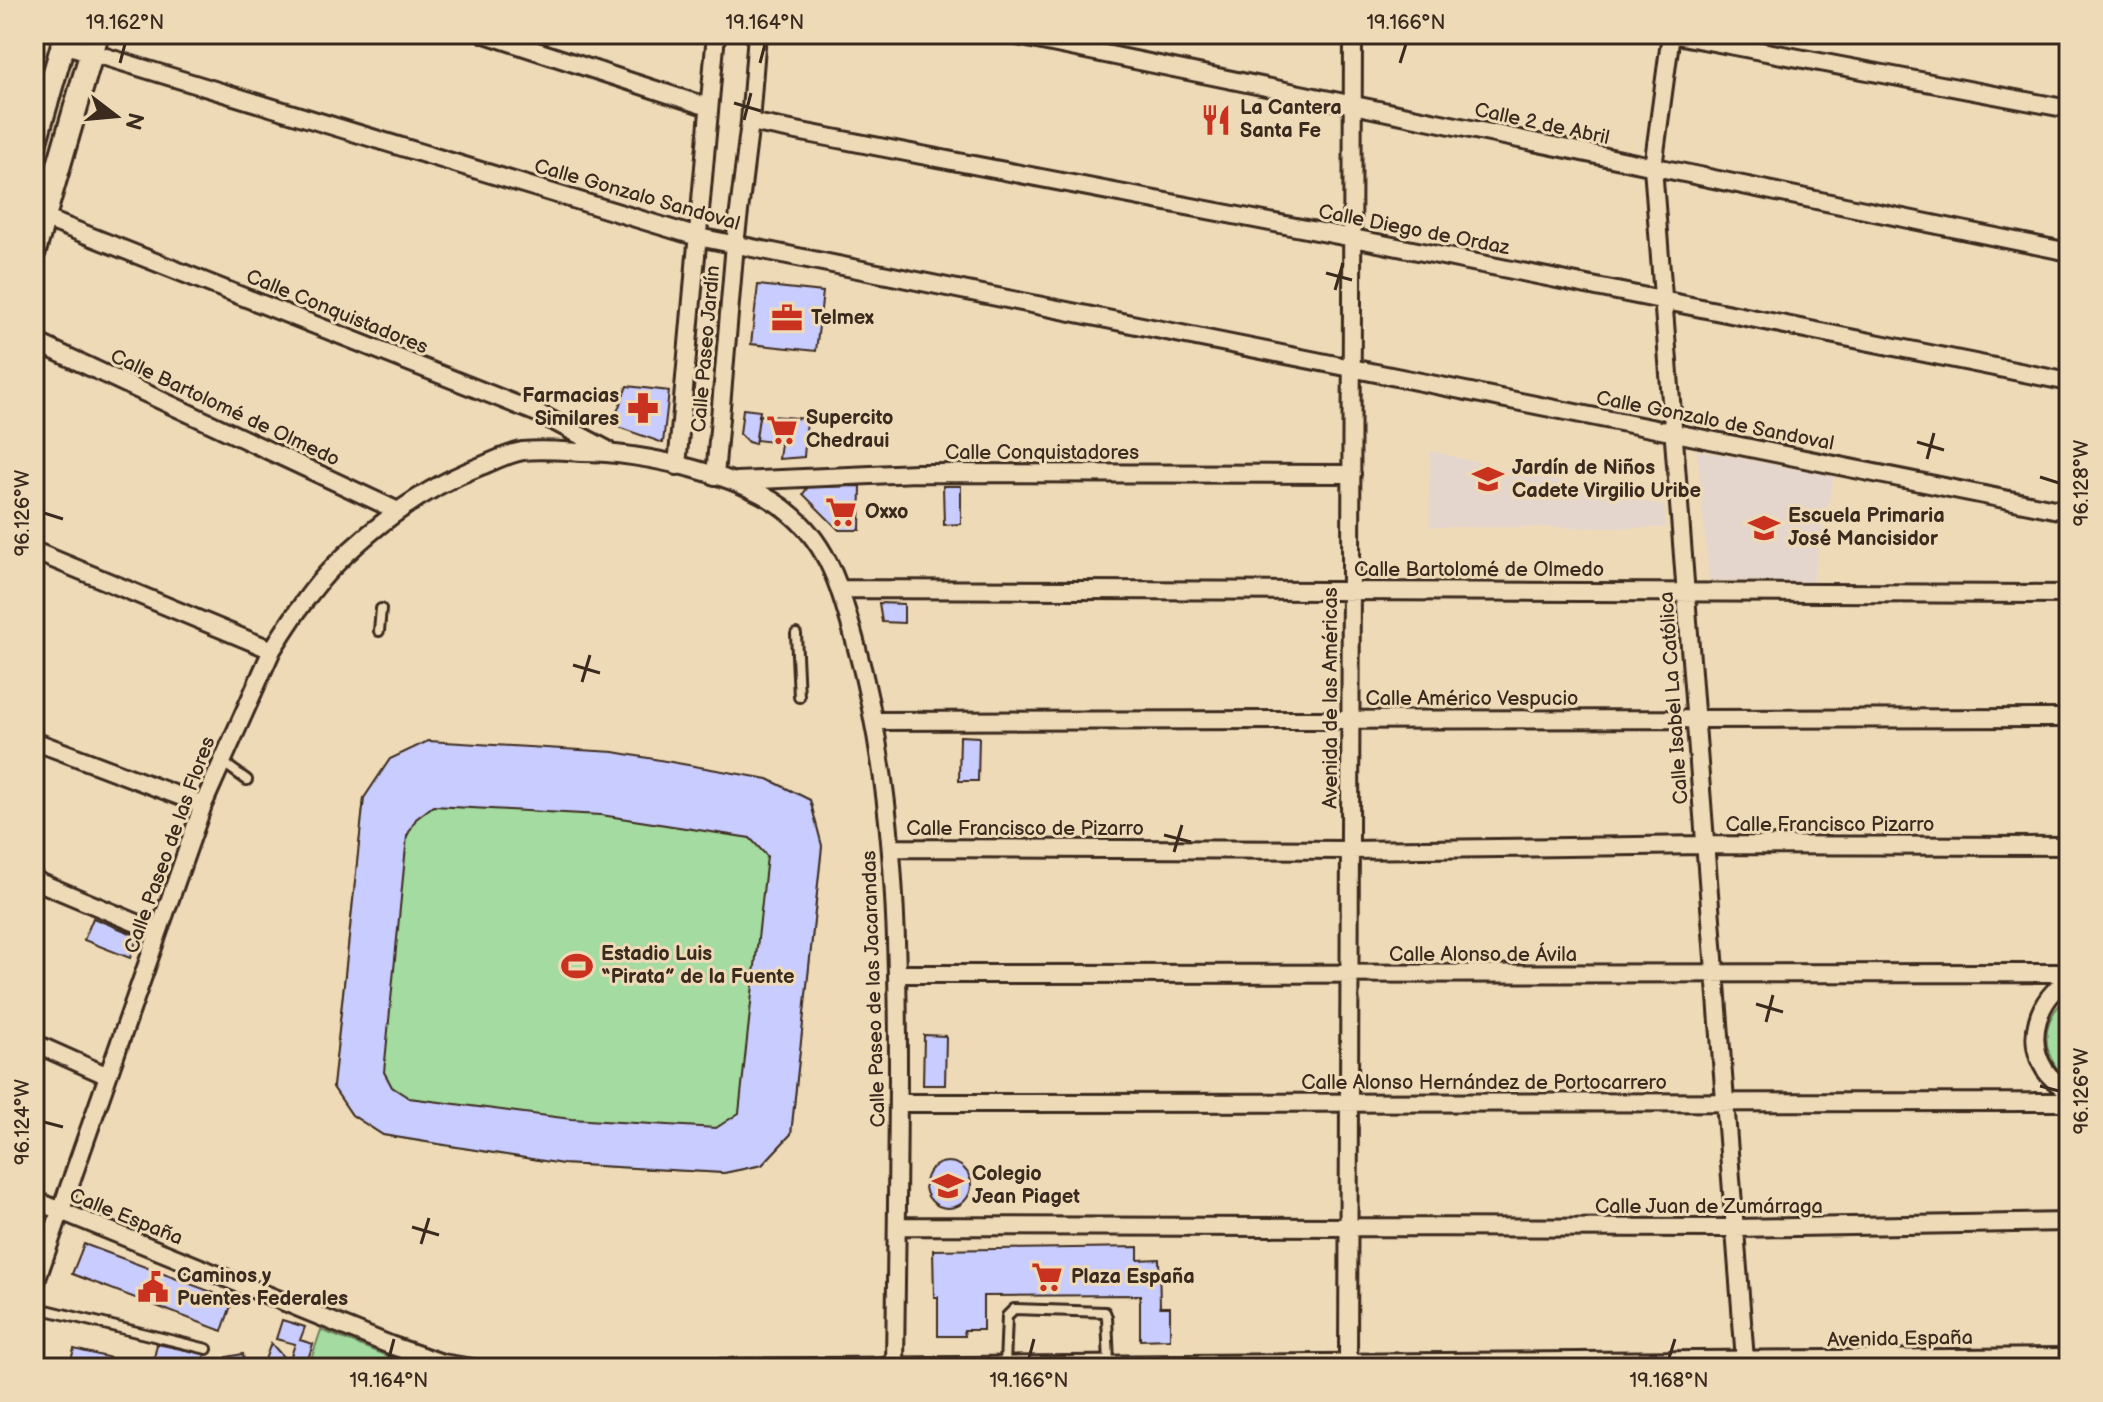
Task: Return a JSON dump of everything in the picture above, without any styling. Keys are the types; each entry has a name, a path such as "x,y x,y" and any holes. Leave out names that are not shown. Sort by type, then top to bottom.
{"main road":[{"path":"34,145 65,39"},
{"path":"34,251 94,44"}],"street":[{"path":"485,34 708,107"},
{"name":"Calle Paseo Jardín","path":"677,466 716,34"},
{"name":"Calle Paseo Jardín","path":"724,479 735,244 757,34"},
{"name":"Calle 2 de Abril","path":"1008,34 2069,252"},
{"name":"Avenida de las Américas","path":"1348,1366 1353,34"},
{"path":"1671,34 2069,109"},
{"name":"Calle Isabel La Católica","path":"1671,34 1653,167 1745,1365"},
{"name":"Calle Gonzalo Sandoval","path":"65,39 94,44 698,237 1352,370"},
{"name":"Calle Diego de Ordaz","path":"750,122 1353,238 2069,382"},
{"name":"Calle Conquistadores","path":"44,218 540,414 611,452"},
{"name":"Calle Bartolomé de Olmedo","path":"34,341 398,511"},
{"name":"Calle Gonzalo de Sandoval","path":"1352,370 2069,512"},
{"name":"Calle Paseo de las Flores","path":"34,1287 221,761 272,650 332,567 398,511 457,475 520,451 611,452 677,466"},
{"name":"Calle Paseo de las Jacarandas","path":"677,466 724,479 769,499 793,516 819,546 841,589 875,721 891,848 898,974 895,1367"},
{"name":"Calle Conquistadores","path":"724,479 916,473 1352,474"},
{"path":"34,551 272,650"},
{"name":"Calle Bartolomé de Olmedo","path":"841,589 2069,594"},
{"name":"Calle Américo Vespucio","path":"875,721 2069,718"},
{"path":"34,741 203,805"},
{"name":"Calle Francisco Pizarro","path":"1350,850 1705,845 2069,846"},
{"name":"Calle Francisco de Pizarro","path":"891,848 1350,850"},
{"path":"34,880 158,932"},
{"name":"Calle Alonso de Ávila","path":"898,974 2069,973"},
{"path":"2069,980 2044,1002 2035,1029 2039,1057 2046,1071 2069,1092"},
{"path":"34,1043 108,1076"},
{"name":"Calle Alonso Hernández de Portocarrero","path":"898,1103 2069,1102"},
{"name":"Calle España","path":"34,1200 390,1345 442,1363 473,1368"},
{"name":"Calle Juan de Zumárraga","path":"898,1226 1735,1228 2069,1222"},
{"name":"Avenida España","path":"1348,1366 1745,1365 2069,1357"},
{"path":"705,1368 1109,1364 1348,1366"}],"lane":[{"path":"379,631 381,609"},
{"path":"796,634 799,697"},
{"path":"221,761 247,780"},
{"path":"34,1307 207,1349"},
{"path":"1005,1365 1007,1316 1014,1309 1105,1312 1109,1364"}],"shaded area":[{"name":"Escuela Primaria José Mancisidor","path":"1697,450 1834,476 1812,583 1709,580"},
{"name":"Jardín de Niños Cadete Virgilio Uribe","path":"1430,451 1664,506 1666,528 1429,527"}],"green space":[{"name":"Estadio Luis “Pirata” de la Fuente","path":"390,759 768,779 810,800 822,846 791,1134 762,1165 724,1173 563,1164 383,1135 352,1115 333,1087 364,798"},
{"path":"2069,997 2069,1080 2052,1061 2046,1038 2052,1016"},
{"path":"321,1330 418,1368 308,1368"}],"building":[{"name":"Telmex","path":"758,285 823,292 816,351 751,344"},
{"name":"Farmacias Similares","path":"627,386 669,391 663,443 612,425"},
{"path":"743,409 760,411 755,444 740,434"},
{"name":"Supercito Chedraui","path":"759,415 807,419 804,457 779,459 781,443 756,440"},
{"name":"Oxxo","path":"861,486 860,530 839,530 803,494 808,487"},
{"path":"943,486 961,486 961,524 944,525"},
{"path":"879,603 904,604 904,623 882,622"},
{"path":"960,736 979,737 978,781 959,781"},
{"path":"428,741 614,752 768,779 810,800 822,846 791,1134 762,1165 724,1173 563,1164 383,1135 352,1115 333,1087 364,798 390,759","holes":["433,806 601,815 750,838 767,856 739,1113 716,1128 571,1119 409,1098 392,1087 384,1072 407,836 416,819"]},
{"path":"93,918 138,936 130,958 84,940"},
{"path":"924,1035 946,1036 945,1085 923,1085"},
{"name":"Colegio Jean Piaget","path":"948,1162 964,1169 971,1185 964,1201 948,1208 932,1201 925,1185 932,1169"},
{"name":"Caminos y Puentes Federales","path":"84,1244 233,1300 222,1331 72,1274"},
{"name":"Plaza España","path":"1138,1247 1138,1260 1159,1259 1160,1307 1170,1307 1170,1339 1140,1340 1140,1295 983,1296 983,1330 964,1330 965,1336 938,1336 933,1250"},
{"path":"282,1320 305,1327 300,1340 313,1344 305,1368 287,1368 295,1344 276,1339"},
{"path":"271,1343 284,1358 280,1368 262,1368"},
{"path":"157,1344 205,1354 202,1368 152,1368"},
{"path":"74,1349 127,1362 125,1368 69,1368"},
{"path":"243,1354 245,1368 229,1368 227,1357"}],"place":[{"name":"La Cantera Santa Fe","path":"1216,120"},
{"name":"Telmex","path":"787,318"},
{"name":"Farmacias Similares","path":"643,408"},
{"name":"Supercito Chedraui","path":"782,430"},
{"name":"Jardín de Niños Cadete Virgilio Uribe","path":"1488,479"},
{"name":"Oxxo","path":"841,512"},
{"name":"Escuela Primaria José Mancisidor","path":"1764,528"},
{"name":"Estadio Luis “Pirata” de la Fuente","path":"577,966"},
{"name":"Colegio Jean Piaget","path":"948,1186"},
{"name":"Plaza España","path":"1047,1277"},
{"name":"Caminos y Puentes Federales","path":"153,1287"}]}
